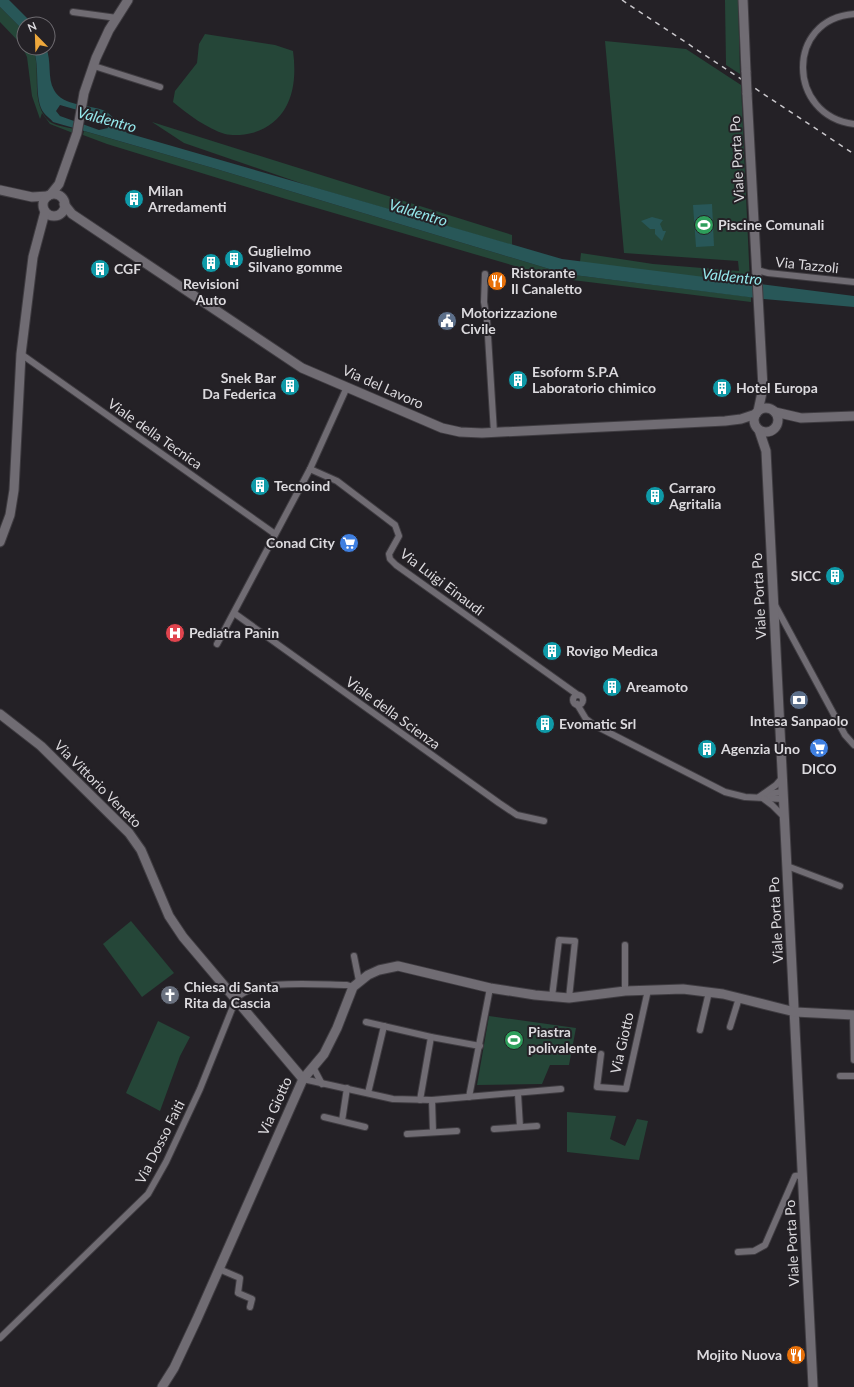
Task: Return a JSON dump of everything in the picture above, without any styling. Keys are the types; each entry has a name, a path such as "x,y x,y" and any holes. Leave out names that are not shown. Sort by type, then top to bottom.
{"main road":[{"path":"0,542 10,515 14,490 21,354 33,257 43,225 50,212 44,200 59,184 77,133 83,100 94,66 109,30 128,0"},
{"name":"Viale Porta Po","path":"743,0 763,388 754,421 766,451 813,1387"},
{"path":"50,212 63,210 63,201 59,184"},
{"path":"0,190 32,197 50,195 63,201"},
{"path":"32,197 50,212 72,214"},
{"name":"Via del Lavoro","path":"63,201 72,214 302,368 442,428 470,433 729,421"},
{"name":"Viale Porta Po","path":"763,388 779,421 766,451"},
{"path":"729,421 757,413 766,408 801,418 854,416"},
{"path":"729,421 765,432 801,418"},
{"name":"Via Vittorio Veneto","path":"0,714 41,746 129,833 142,850 152,870 170,916 183,937 303,1079"},
{"name":"Via Giotto","path":"162,1387 174,1368 303,1079 324,1054 338,1028 356,984 379,970 398,966 490,988 552,997 569,998 625,991 683,989 739,998 795,1012 853,1015"}],"street":[{"path":"73,12 116,18"},
{"path":"854,14 833,20 818,30 804,51 802,62 803,76 807,90 816,104 827,115 842,122 854,124"},
{"path":"94,66 160,88"},
{"name":"Via Tazzoli","path":"757,270 768,273 854,282"},
{"path":"485,274 484,302 487,320 494,432"},
{"name":"Viale della Tecnica","path":"21,354 275,534"},
{"path":"217,644 310,469 347,387"},
{"name":"Via Luigi Einaudi","path":"310,469 337,481 395,525 399,536 389,554 390,559 396,565 575,695 573,701 579,703 582,712 594,725 725,792 745,797 759,797"},
{"path":"774,603 846,735 854,744"},
{"name":"Viale della Scienza","path":"234,613 499,803 517,815 544,821"},
{"path":"759,797 776,786 782,778"},
{"path":"759,797 769,793 783,795"},
{"path":"759,797 772,805 784,817"},
{"path":"787,866 840,886"},
{"path":"552,997 559,940 575,941 569,998"},
{"path":"625,945 625,991"},
{"path":"236,999 241,993 254,988 275,984 356,984 354,956"},
{"path":"469,1097 490,988"},
{"name":"Via Giotto","path":"601,1054 597,1086 626,1089 648,990"},
{"path":"700,1030 709,992"},
{"path":"730,1027 739,998"},
{"name":"Via Dosso Faiti","path":"0,1338 148,1194 166,1162 200,1089 236,999"},
{"path":"853,1015 854,1060"},
{"path":"366,1022 431,1038 480,1046"},
{"path":"368,1093 384,1026"},
{"path":"420,1100 431,1038"},
{"path":"313,1067 321,1083"},
{"path":"840,1076 854,1076"},
{"path":"303,1079 393,1099 432,1100 561,1090"},
{"path":"342,1121 347,1088"},
{"path":"518,1094 520,1127"},
{"path":"432,1100 433,1132"},
{"path":"324,1117 366,1127"},
{"path":"494,1129 538,1126"},
{"path":"407,1134 457,1131"},
{"path":"738,1252 754,1251 765,1245 795,1176 803,1175"},
{"path":"219,1269 240,1278 237,1291 239,1294 252,1299 250,1307"}],"green space":[{"path":"725,0 738,0 740,74 726,65"},
{"path":"0,7 16,23 16,39 0,22"},
{"path":"205,34 275,45 293,51 294,77 292,90 289,101 283,112 275,121 265,128 252,133 228,135 218,132 205,125 173,102 175,91 197,63 199,44"},
{"path":"605,41 686,49 741,85 750,284 580,262 581,253 653,264 739,271 738,261 624,253"},
{"path":"35,56 38,97 44,115 52,123 74,129 73,133 50,124 42,113 40,119 32,96 27,57"},
{"path":"152,122 512,235 512,245 309,186 184,143"},
{"path":"84,131 213,168 566,274 751,297 751,302 556,278 286,199 107,144 83,135"},
{"path":"131,921 174,973 142,997 103,944"},
{"path":"489,1016 576,1028 569,1065 550,1065 542,1084 477,1085"},
{"path":"158,1021 190,1037 180,1056 160,1111 126,1093"},
{"path":"567,1112 616,1116 610,1139 625,1146 637,1119 648,1121 639,1160 567,1152"}],"water":[{"path":"0,0 9,0 25,16 16,16 16,23 0,7"},
{"name":"Valdentro","path":"35,56 49,56 52,85 58,95 70,102 105,111 114,118 127,133 562,259 854,296 854,307 764,299 566,274 213,168 53,122 45,114 39,100 37,64","holes":["60,105 102,117 106,121 108,128 99,130 60,116 56,111"]},
{"name":"Piscine Comunali","path":"712,204 714,246 696,247 693,205"},
{"path":"652,217 663,220 660,224 663,231 666,231 662,241 655,234 655,229 650,229 641,221"}],"railway":[{"path":"622,0 854,154"}],"place":[{"name":"Milan Arredamenti","path":"134,199"},
{"name":"Piscine Comunali","path":"704,225"},
{"name":"Guglielmo Silvano gomme","path":"234,259"},
{"name":"Revisioni Auto","path":"211,263"},
{"name":"CGF","path":"100,269"},
{"name":"Ristorante Il Canaletto","path":"497,281"},
{"name":"Motorizzazione Civile","path":"447,321"},
{"name":"Esoform S.P.A Laboratorio chimico","path":"518,380"},
{"name":"Snek Bar Da Federica","path":"290,386"},
{"name":"Hotel Europa","path":"722,388"},
{"name":"Tecnoind","path":"260,486"},
{"name":"Carraro Agritalia","path":"655,496"},
{"name":"Conad City","path":"349,543"},
{"name":"SICC","path":"835,576"},
{"name":"Pediatra Panin","path":"175,633"},
{"name":"Rovigo Medica","path":"552,651"},
{"name":"Areamoto","path":"612,687"},
{"name":"Intesa Sanpaolo","path":"799,700"},
{"name":"Evomatic Srl","path":"545,724"},
{"name":"DICO","path":"819,748"},
{"name":"Agenzia Uno","path":"707,749"},
{"name":"Chiesa di Santa Rita da Cascia","path":"170,995"},
{"name":"Piastra polivalente","path":"514,1040"},
{"name":"Mojito Nuova","path":"796,1355"}]}
